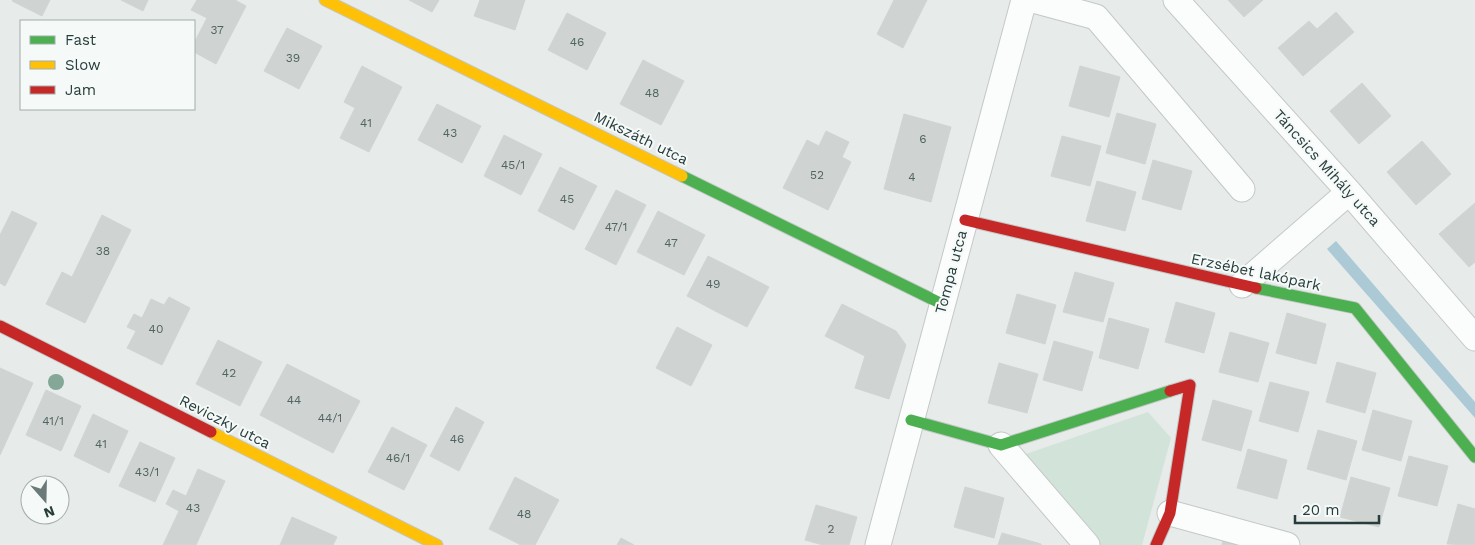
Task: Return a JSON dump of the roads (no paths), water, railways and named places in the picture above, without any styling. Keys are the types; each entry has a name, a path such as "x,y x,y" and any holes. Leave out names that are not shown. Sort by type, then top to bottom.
{"street":[{"name":"Mikszáth utca","path":"325,0 942,304"},
{"name":"Tompa utca","path":"878,545 1024,0"},
{"path":"1033,0 1096,17 1242,189"},
{"name":"Táncsics Mihály utca","path":"1176,0 1349,192 1475,338"},
{"path":"1242,285 1349,192"},
{"name":"Erzsébet lakópark","path":"965,220 1242,285 1355,308 1475,457"},
{"name":"Reviczky utca","path":"0,326 436,545"},
{"path":"911,420 1001,445 1190,385 1170,513 1156,545"},
{"path":"1001,445 1087,545"},
{"path":"1170,513 1287,545"}],"water":[{"path":"1336,241 1475,402 1475,418 1327,249"}]}
